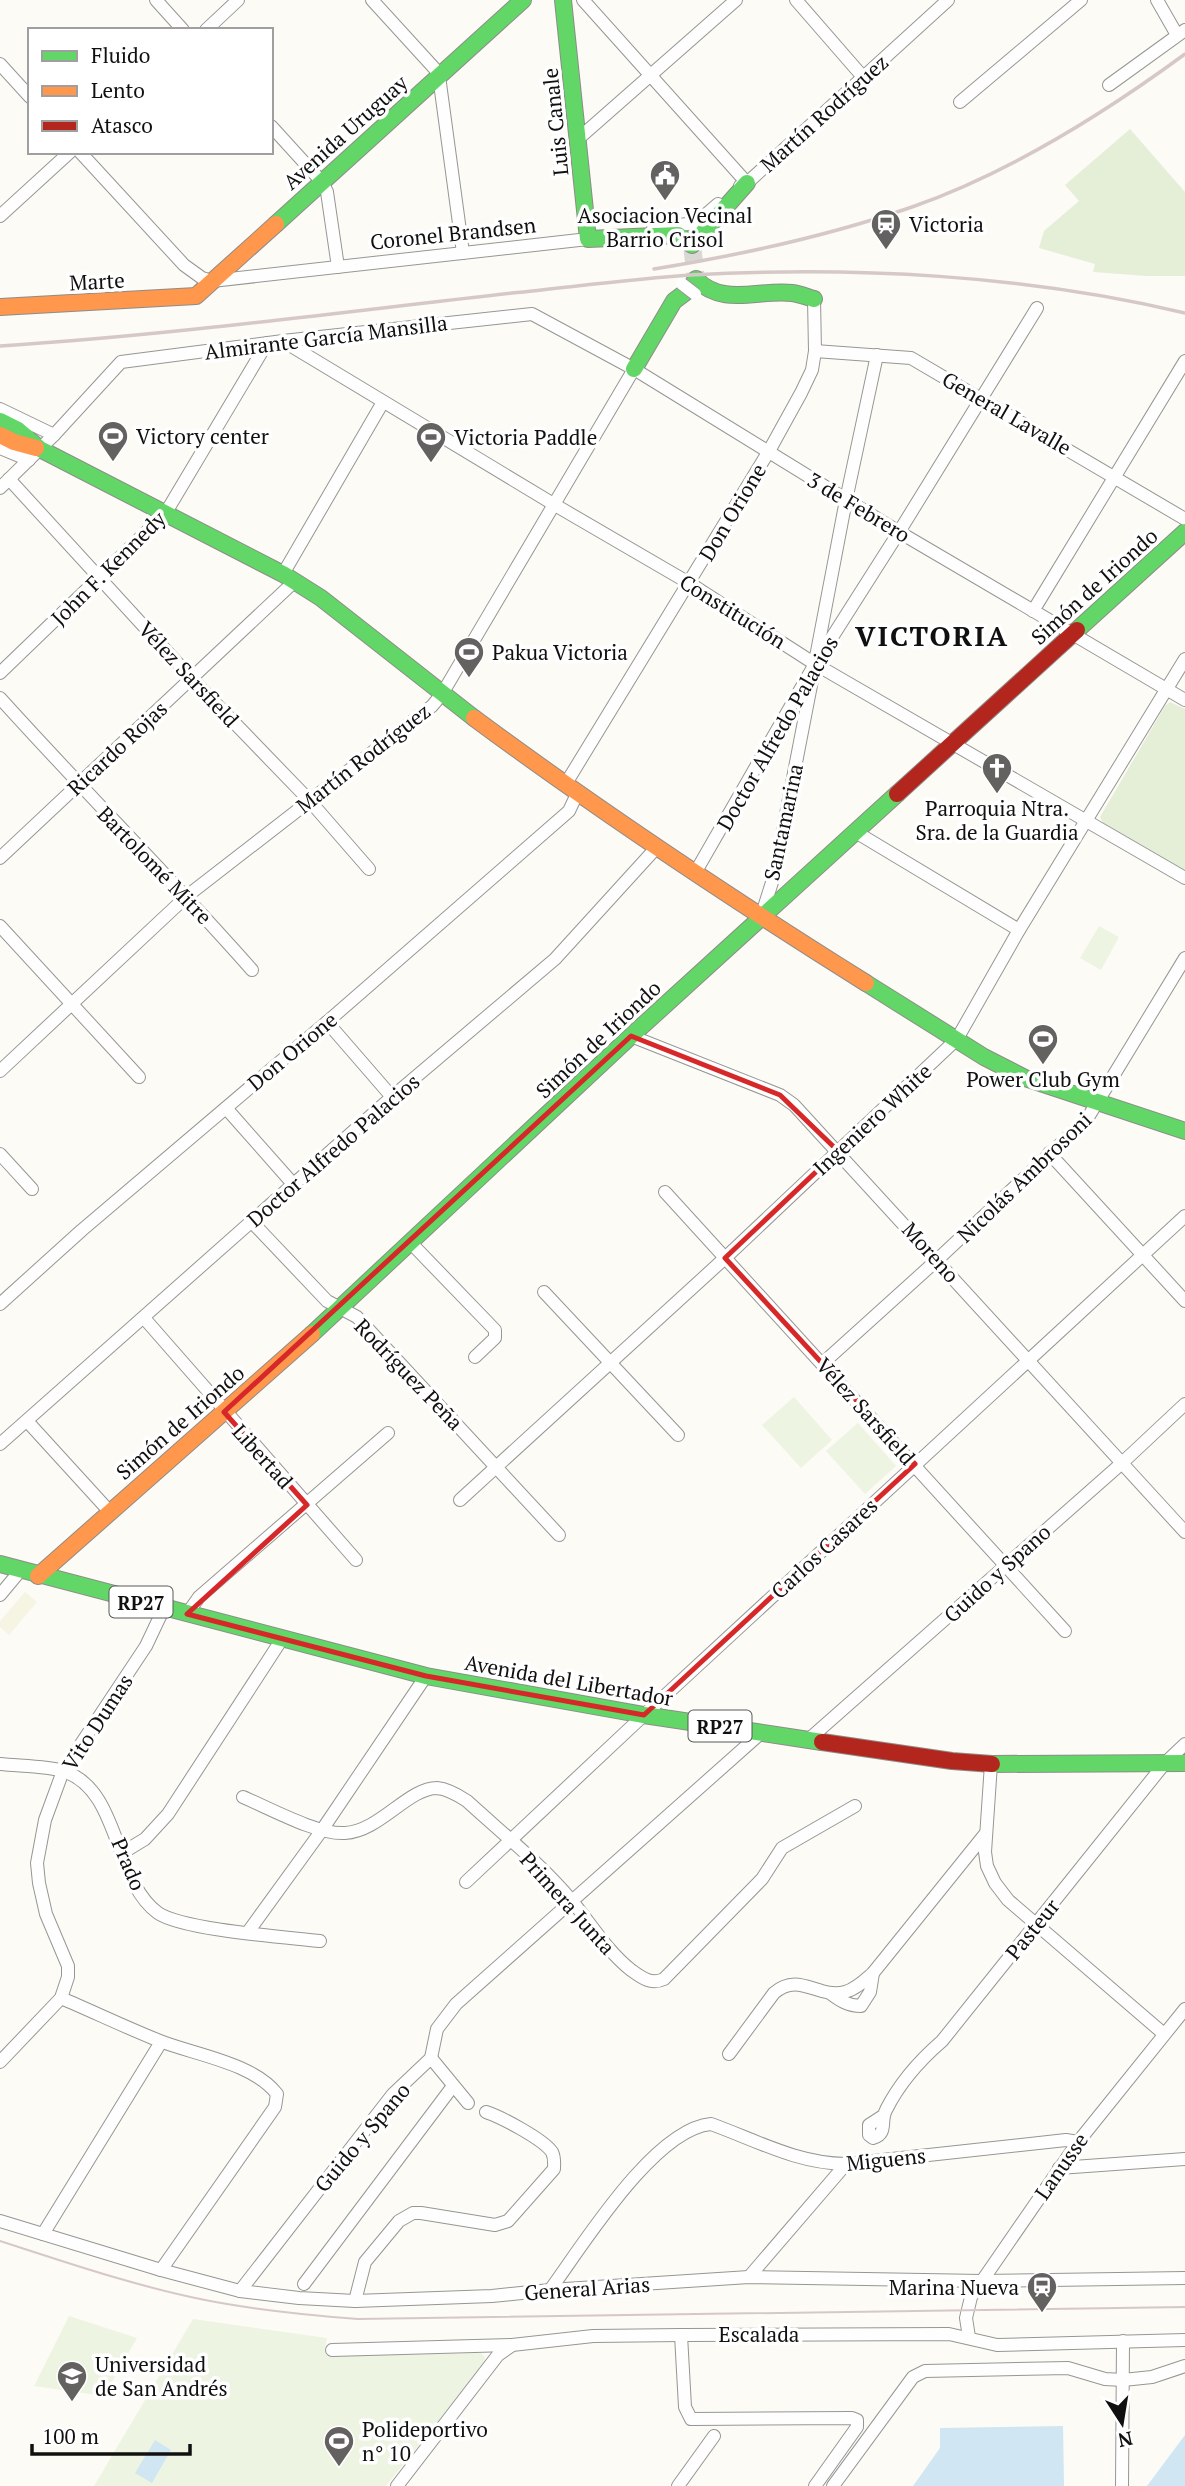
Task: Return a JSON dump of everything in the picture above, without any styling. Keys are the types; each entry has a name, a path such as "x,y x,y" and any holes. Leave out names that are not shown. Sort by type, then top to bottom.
{"street":[{"path":"156,0 181,28"},
{"path":"208,28 239,0"},
{"path":"372,0 439,76 463,253"},
{"name":"Avenida Uruguay","path":"196,296 523,0"},
{"name":"Luis Canale","path":"563,0 588,239"},
{"path":"583,0 747,183 740,196 699,233 692,244 678,234 607,237"},
{"path":"578,139 736,0"},
{"path":"796,0 863,76"},
{"name":"Martín Rodríguez","path":"697,222 736,188 747,183 948,0"},
{"path":"960,102 1081,0"},
{"path":"1109,85 1181,32 1157,0"},
{"path":"0,64 28,95"},
{"path":"273,128 322,182 327,192 338,267"},
{"path":"0,216 68,154"},
{"path":"82,154 184,265 202,278 212,281"},
{"name":"Coronel Brandsen","path":"212,281 607,237 626,231 697,222"},
{"path":"634,369 674,301 690,289 696,279 703,288 717,294 794,293 814,299"},
{"name":"Martín Rodríguez","path":"634,369 636,354 677,288 682,284 697,296"},
{"name":"Marte","path":"2,305 196,296"},
{"path":"697,296 814,299"},
{"name":"Martín Rodríguez","path":"0,1071 187,896 432,706 442,694 634,369 645,358 681,302 697,296"},
{"name":"Don Orione","path":"0,1304 82,1230 327,1022 569,811 571,789 689,583 769,452 812,370 815,351 814,299"},
{"name":"Doctor Alfredo Palacios","path":"695,873 815,664 1037,308"},
{"name":"3 de Febrero","path":"532,314 634,369 899,532 1185,700"},
{"name":"Almirante García Mansilla","path":"54,435 121,362 532,314"},
{"name":"Constitución","path":"283,341 689,583 815,664 1185,878"},
{"name":"John F. Kennedy","path":"0,673 166,514 267,343"},
{"name":"General Lavalle","path":"815,351 911,358 1185,519"},
{"name":"Santamarina","path":"761,917 774,876 846,500 877,355"},
{"path":"1033,611 1185,361"},
{"name":"Ricardo Rojas","path":"0,858 192,679 289,577 383,402"},
{"path":"0,409 54,435 4,484"},
{"path":"0,421 18,430 35,454"},
{"path":"0,435 35,454 166,514 289,577 321,598 442,694 571,789 761,917 984,1057 1015,1073 1185,1131"},
{"path":"0,449 35,454"},
{"name":"Vélez Sarsfield","path":"4,484 99,578 309,800 369,869"},
{"name":"Simón de Iriondo","path":"38,1576 341,1309 631,1035 1185,532"},
{"name":"Ingeniero White","path":"460,1500 725,1258 957,1039 1019,930 1185,659"},
{"name":"Bartolomé Mitre","path":"0,698 78,785 187,896 252,970"},
{"path":"854,831 1019,930"},
{"name":"Doctor Alfredo Palacios","path":"0,1444 392,1097 555,959 657,848"},
{"path":"0,926 139,1077"},
{"name":"Nicolás Ambrosoni","path":"822,1363 937,1260 1087,1119 1185,958"},
{"path":"327,1022 392,1097"},
{"name":"Moreno","path":"631,1035 780,1096 794,1105 1185,1532"},
{"path":"226,1108 294,1185"},
{"path":"1049,1153 1185,1301"},
{"path":"0,1154 32,1189"},
{"name":"Vélez Sarsfield","path":"665,1192 1065,1631"},
{"name":"Carlos Casares","path":"466,1882 1185,1216"},
{"name":"Rodríguez Peña","path":"251,1222 327,1301 357,1317 559,1535"},
{"path":"411,1243 495,1330 495,1338 475,1357"},
{"path":"544,1292 678,1435"},
{"name":"Libertad","path":"144,1318 356,1560"},
{"name":"Guido y Spano","path":"808,1740 1122,1463 1185,1404"},
{"path":"27,1421 110,1512"},
{"path":"187,1614 199,1597 388,1433"},
{"name":"Avenida del Libertador","path":"0,1564 426,1676 644,1715 952,1761 990,1764 1185,1763"},
{"path":"0,1595 20,1571"},
{"name":"Vito Dumas","path":"61,1998 66,1987 68,1966 46,1914 37,1863 45,1821 63,1771 140,1656 164,1608"},
{"path":"122,1853 145,1839 168,1814 282,1639"},
{"path":"248,1932 322,1830 426,1676"},
{"path":"468,2103 431,2059 437,2029 449,2011 571,1899 761,1733"},
{"name":"Pasteur","path":"883,2116 898,2089 926,2055 942,2041 1165,1763 1185,1744"},
{"name":"Prado","path":"0,1764 63,1771 82,1781 96,1797 116,1834 135,1885 158,1913 186,1924 320,1941"},
{"path":"990,1764 986,1866 995,1883 1008,1900 1035,1925 1164,2034"},
{"name":"Primera Junta","path":"243,1797 322,1830 341,1833 364,1829 419,1794 436,1788 451,1791 467,1801 571,1899 622,1962 648,1982 664,1979 753,1889 782,1848 855,1806"},
{"path":"830,1993 845,1992 873,1973 986,1833"},
{"path":"729,2054 782,1986 794,1984 830,1993 853,2006 860,2006 870,1992 873,1973"},
{"path":"0,2062 61,1998 161,2042 250,2073 270,2084 278,2094 275,2107 161,2270"},
{"name":"Lanusse","path":"969,2337 967,2312 971,2297 1078,2142 1185,2009"},
{"path":"43,2234 161,2042"},
{"name":"Guido y Spano","path":"240,2291 393,2094 431,2059"},
{"path":"304,2284 453,2086"},
{"path":"355,2301 365,2262 400,2221 413,2213 495,2225 508,2221 554,2169 555,2159 551,2150 513,2123 486,2112"},
{"name":"Miguens","path":"550,2290 612,2205 652,2159 671,2141 702,2125 711,2124 790,2156 825,2164 1066,2140 1078,2142"},
{"path":"1059,2168 1185,2159"},
{"path":"749,2277 846,2164"},
{"name":"General Arias","path":"0,2221 240,2291 355,2301 459,2298 749,2277 982,2281 1185,2278"},
{"path":"681,2334 685,2406 691,2419 714,2436"},
{"name":"Escalada","path":"332,2350 512,2345 593,2336 681,2334 949,2334 997,2345 1185,2340"},
{"path":"1122,2486 1123,2341"},
{"path":"397,2486 498,2355 512,2345"},
{"path":"833,2486 913,2377 925,2371 1068,2368 1105,2379 1123,2380 1152,2377 1178,2366 1185,2366"},
{"path":"691,2419 852,2417 857,2420 857,2427 815,2486"},
{"path":"678,2486 728,2418"}],"highlighted area":[{"path":"631,1036 780,1095 838,1151 725,1258 915,1464 644,1715 426,1676 187,1614 307,1505 224,1412"}],"green space":[{"path":"1130,129 1185,192 1185,276 1093,272 1095,264 1039,248 1044,231 1079,201 1065,185"},
{"path":"1170,702 1185,709 1185,872 1103,823 1100,817 1165,706"},
{"path":"1099,926 1119,937 1101,970 1080,958"},
{"path":"794,1397 832,1440 801,1468 762,1425"},
{"path":"858,1423 896,1466 865,1494 826,1451"},
{"path":"25,1592 37,1602 9,1635 0,1627 0,1621"},
{"path":"69,2316 137,2338 104,2396 34,2386"},
{"path":"193,2319 327,2338 326,2354 331,2356 481,2353 485,2358 484,2364 386,2486 94,2486"}],"water":[{"path":"1063,2426 1064,2486 913,2486 940,2448 940,2428"},
{"path":"1185,2435 1185,2486 1147,2486"},
{"path":"155,2440 171,2450 152,2483 135,2473"}],"tunnel":[{"path":"692,245 696,279"}],"tram line":[{"path":"0,2241 102,2274 224,2304 358,2319 1185,2307"}],"railway":[{"path":"654,269 816,236 912,207 948,193 1054,141 1185,54"},
{"path":"0,346 192,329 646,279 752,272 940,276 1064,290 1185,313"}],"traffic: fast":[{"path":"276,224 523,0"},
{"path":"563,0 588,239 678,235 692,245 747,183"},
{"path":"634,369 674,301 690,289 696,279 706,287 729,295 779,292 814,299"},
{"path":"0,421 18,430 40,449 283,574 321,598 474,718"},
{"path":"1077,630 1185,532"},
{"path":"312,1334 631,1036 897,794"},
{"path":"866,983 984,1057 1025,1078 1185,1131"},
{"path":"0,1564 426,1676 644,1715 822,1742"},
{"path":"992,1764 1185,1763"}],"traffic: slow":[{"path":"0,307 196,296 276,224"},
{"path":"0,435 36,448"},
{"path":"474,718 667,854 866,983"},
{"path":"38,1576 312,1334"}],"traffic: jam":[{"path":"897,794 1077,630"},
{"path":"822,1742 952,1761 992,1764"}],"place":[{"name":"Asociacion Vecinal Barrio Crisol","path":"665,202"},
{"name":"Victoria","path":"886,251"},
{"name":"Victory center","path":"113,463"},
{"name":"Victoria Paddle","path":"431,464"},
{"name":"Pakua Victoria","path":"469,679"},
{"name":"Parroquia Ntra. Sra. de la Guardia","path":"997,795"},
{"name":"Power Club Gym","path":"1043,1066"},
{"name":"Marina Nueva","path":"1042,2314"},
{"name":"Universidad de San Andrés","path":"72,2403"},
{"name":"Polideportivo n° 10","path":"339,2468"}],"district":[{"name":"VICTORIA","path":"932,635"}]}
